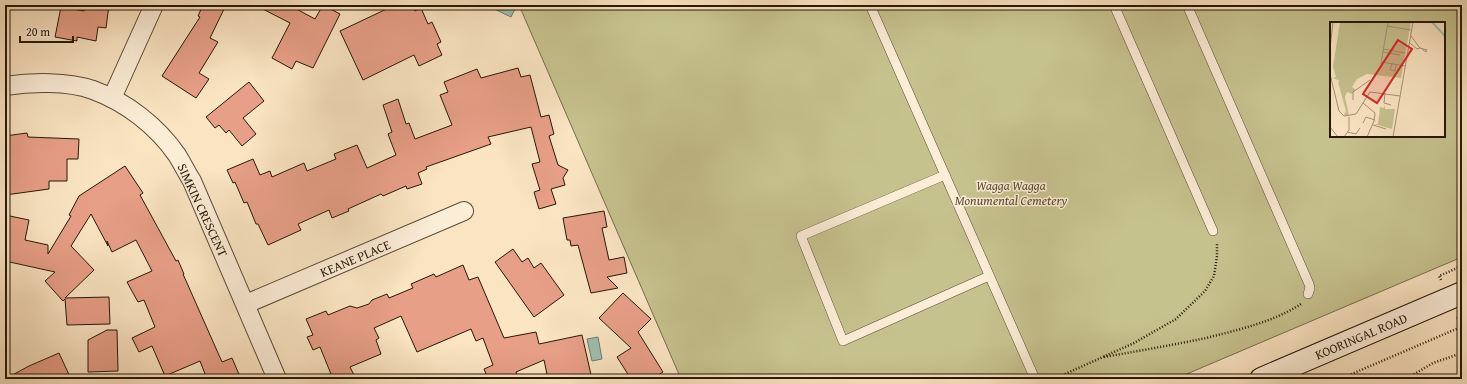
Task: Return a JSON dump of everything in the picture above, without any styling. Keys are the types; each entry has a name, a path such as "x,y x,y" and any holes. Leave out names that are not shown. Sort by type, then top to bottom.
{"main road":[{"name":"KOORINGAL ROAD","path":"1261,379 1456,296"}],"street":[{"path":"112,98 154,5"},
{"name":"SIMKIN CRESCENT","path":"5,86 46,83 92,90 112,98 134,112 157,131 176,154 192,181 277,379"},
{"name":"KEANE PLACE","path":"246,304 464,211"}],"lane":[{"path":"870,5 1035,379"},
{"path":"1114,5 1213,231"},
{"path":"1187,5 1309,284 1308,294"},
{"path":"945,175 801,236 842,340 989,276"}],"path":[{"path":"1054,379 1134,343 1176,319 1205,291 1214,276 1217,243 1213,231"},
{"path":"1100,358 1182,343 1230,332 1260,323 1293,309 1302,303 1308,294"},
{"path":"1340,379 1461,327 1456,296"},
{"path":"1406,379 1433,363 1462,353"}],"green space":[{"name":"Wagga Wagga Monumental Cemetery","path":"519,5 1462,5 1462,257 1175,379 681,379"}],"shaded area":[{"path":"491,5 512,5 516,7 511,17 490,7"},
{"path":"598,337 602,359 592,361 587,339"}],"building":[{"path":"85,5 109,5 106,28 98,27 96,41 77,37 77,41 55,37 61,7 84,11"},
{"path":"203,5 226,5 210,38 218,42 199,73 209,79 196,98 162,76 200,17 198,16"},
{"path":"255,5 289,5 315,19 323,5 340,14 313,68 296,61 292,69 272,58 290,23"},
{"path":"395,5 412,5 415,11 421,8 428,24 432,22 441,42 437,44 442,55 419,66 414,55 363,80 340,31"},
{"path":"518,68 521,77 530,75 541,117 549,115 554,134 549,136 558,165 568,170 563,178 565,185 551,189 556,204 539,209 534,192 540,190 532,164 540,162 531,127 488,137 491,144 426,167 427,169 418,173 422,184 407,189 406,186 383,196 381,194 332,218 329,210 298,224 301,230 268,245 258,224 256,224 247,202 244,203 235,182 233,183 227,170 253,159 260,175 270,171 272,177 304,163 307,171 336,159 334,154 357,145 367,168 396,155 388,134 392,132 383,105 398,99 406,124 409,123 415,139 452,125 440,95 448,92 444,82 477,69 481,78"},
{"path":"249,82 264,101 243,118 256,134 242,146 229,130 226,133 219,125 215,128 206,117"},
{"path":"27,133 28,137 79,139 78,159 67,159 67,181 49,181 49,189 5,195 5,136"},
{"path":"125,166 143,193 140,195 176,261 178,260 222,362 232,358 241,379 207,379 200,361 165,376 152,346 139,352 132,338 155,327 144,300 138,302 127,282 152,271 136,240 112,252 91,214 71,246 94,270 65,298 109,297 110,324 67,325 65,299 63,301 45,281 55,272 5,261 5,215 29,220 25,240 48,245 48,254 71,216 69,215 79,196"},
{"path":"604,211 607,227 602,228 609,260 624,257 627,273 607,277 618,288 591,293 578,245 571,246 570,240 567,240 563,218"},
{"path":"513,249 522,262 528,258 534,268 541,263 564,295 534,317 495,262"},
{"path":"463,265 469,280 478,277 504,338 536,332 539,344 582,335 592,379 548,379 544,360 516,372 519,379 488,379 484,369 493,365 483,338 476,341 471,329 417,352 401,316 374,328 379,338 376,340 381,354 350,367 356,379 333,379 320,347 313,350 307,337 313,335 306,319 326,311 328,315 350,306 357,308 369,304 372,300 387,294 389,298 413,288 411,284 434,274 436,277"},
{"path":"623,293 651,319 638,332 663,372 652,379 631,379 617,357 631,348 599,318"},
{"path":"107,330 117,330 118,371 88,372 88,340"},
{"path":"59,353 71,379 5,379 29,366"}]}
